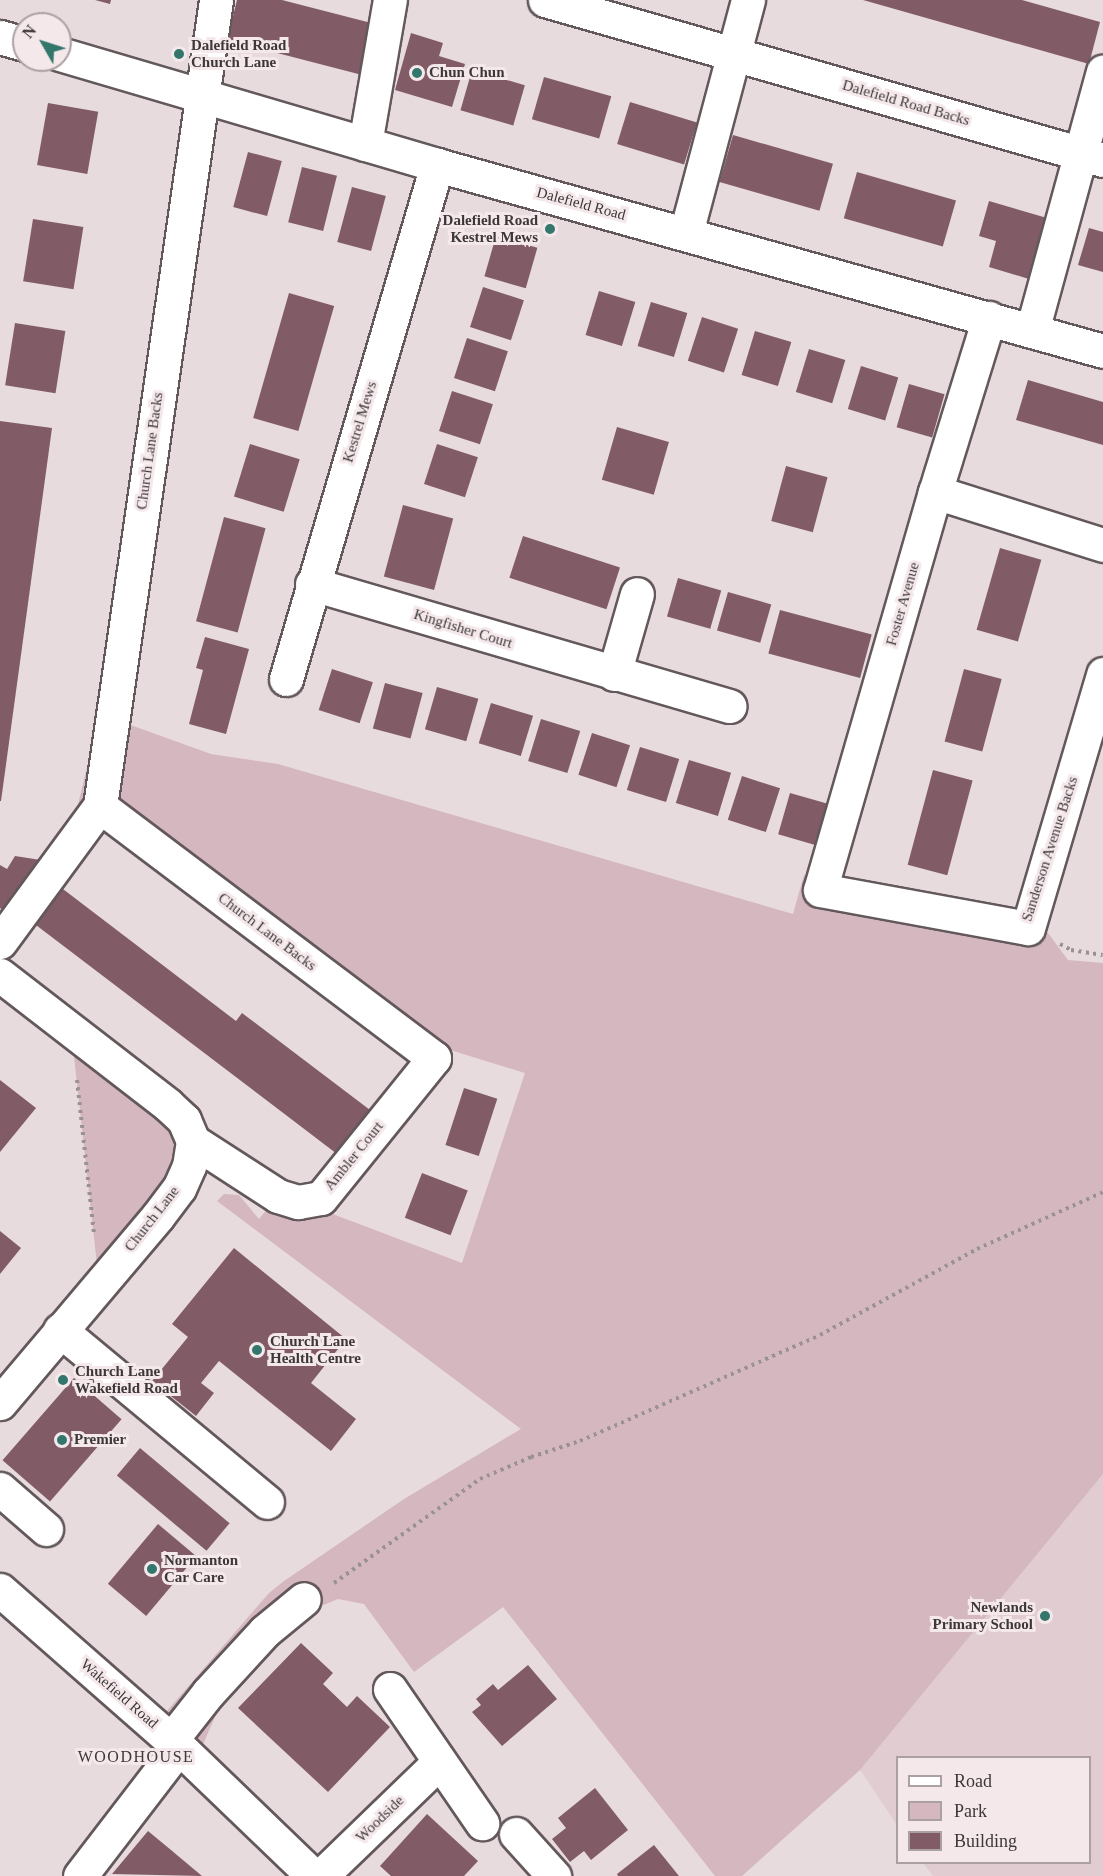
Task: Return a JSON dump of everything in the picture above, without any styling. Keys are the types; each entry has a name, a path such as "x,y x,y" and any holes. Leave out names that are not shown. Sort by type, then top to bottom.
{"street":[{"path":"201,95 216,0"},
{"path":"365,144 390,0"},
{"name":"Dalefield Road Backs","path":"545,0 1091,156"},
{"path":"686,233 748,0"},
{"name":"Dalefield Road","path":"72,57 437,165 1103,351"},
{"path":"1032,331 1091,156 1103,72"},
{"name":"Church Lane Backs","path":"0,942 100,806 201,95"},
{"name":"Kestrel Mews","path":"286,679 312,584 437,165"},
{"name":"Foster Avenue","path":"820,890 935,492 989,318"},
{"path":"935,492 1103,545"},
{"name":"Kingfisher Court","path":"312,584 730,706"},
{"path":"614,674 637,594"},
{"name":"Sanderson Avenue Backs","path":"820,890 1028,928 1103,674"},
{"name":"Church Lane Backs","path":"100,806 434,1058"},
{"path":"2,981 71,1029 184,1120 193,1141"},
{"name":"Ambler Court","path":"193,1141 278,1196 298,1202 321,1198 434,1058"},
{"name":"Church Lane","path":"0,1403 179,1188 189,1166 193,1141"},
{"path":"60,1330 267,1502"},
{"path":"0,1489 46,1528"},
{"name":"Wakefield Road","path":"0,1590 175,1744 313,1876"},
{"path":"80,1876 175,1744 208,1692 265,1631 304,1599"},
{"path":"390,1689 482,1823"},
{"name":"Woodside","path":"321,1876 439,1762"},
{"path":"516,1834 554,1876"}],"path":[{"path":"1028,928 1071,950 1103,956"},
{"path":"71,1029 99,1282"},
{"path":"304,1599 348,1573 480,1479 531,1457 579,1441 820,1335 977,1249 1103,1192"}],"shaded area":[{"name":"Newlands Primary School","path":"1103,1474 1103,1876 933,1876 924,1864 1091,1864 1091,1756 896,1756 896,1824 860,1770"}],"green space":[{"path":"100,714 211,754 278,764 793,914 804,875 1042,925 1068,960 1103,963 1103,1474 860,1770 742,1876 715,1876 503,1607 414,1672 364,1604 338,1599 314,1609 285,1629 224,1696 195,1763 154,1726 269,1593 404,1499 521,1429 217,1201 224,1194 239,1195 259,1219 278,1196 321,1198 330,1213 462,1263 525,1073 447,1049 124,824 92,841 72,829"},
{"path":"71,1029 193,1141 99,1283"}],"building":[{"path":"95,0 111,0 110,4"},
{"path":"237,0 282,0 379,25 366,76 227,40"},
{"path":"863,0 1022,0 1100,22 1089,64"},
{"name":"Chun Chun","path":"411,33 443,43 439,56 465,64 452,107 395,90"},
{"path":"472,70 525,85 513,126 460,110"},
{"path":"544,77 611,96 599,139 532,119"},
{"path":"630,102 697,122 684,165 617,144"},
{"path":"48,103 98,112 87,174 37,165"},
{"path":"733,135 833,164 819,211 719,182"},
{"path":"248,152 282,161 267,216 233,207"},
{"path":"302,167 337,176 323,231 288,222"},
{"path":"857,172 956,200 943,247 844,218"},
{"path":"352,187 386,196 371,251 337,242"},
{"path":"989,201 1047,218 1029,279 989,267 996,241 979,236"},
{"path":"33,219 83,227 74,289 23,281"},
{"path":"1089,228 1103,232 1103,272 1078,265"},
{"path":"496,236 537,248 526,288 484,276"},
{"path":"483,287 524,300 511,340 470,327"},
{"path":"599,291 635,302 622,346 586,335"},
{"path":"289,293 334,306 298,431 253,418"},
{"path":"651,302 687,313 674,357 638,346"},
{"path":"702,317 738,329 724,372 688,361"},
{"path":"15,323 65,331 56,393 5,385"},
{"path":"755,331 791,342 778,386 742,375"},
{"path":"467,338 508,351 495,391 454,378"},
{"path":"809,349 845,360 832,403 796,392"},
{"path":"861,366 898,377 885,420 848,409"},
{"path":"1028,380 1103,402 1103,445 1016,420"},
{"path":"909,384 945,394 932,437 897,427"},
{"path":"452,391 493,404 480,444 439,431"},
{"path":"0,421 52,428 1,801 0,801"},
{"path":"617,427 669,442 654,495 602,480"},
{"path":"250,444 300,459 284,512 234,497"},
{"path":"437,444 478,457 465,497 424,484"},
{"path":"786,466 828,477 813,532 771,521"},
{"path":"403,505 453,518 434,590 384,576"},
{"path":"224,517 266,528 238,632 196,621"},
{"path":"523,536 620,568 606,609 509,578"},
{"path":"1000,548 1041,560 1018,642 977,630"},
{"path":"678,578 721,590 710,629 667,616"},
{"path":"728,592 771,604 760,643 717,630"},
{"path":"780,610 872,635 860,678 768,653"},
{"path":"205,637 249,649 226,734 189,724 203,670 196,668"},
{"path":"332,669 373,682 360,723 319,710"},
{"path":"964,669 1002,679 982,752 945,741"},
{"path":"385,683 423,693 411,738 373,728"},
{"path":"437,687 478,699 466,741 425,729"},
{"path":"491,703 533,716 521,756 479,743"},
{"path":"541,719 580,731 567,773 528,761"},
{"path":"592,733 630,745 616,787 578,775"},
{"path":"640,747 679,759 666,802 627,790"},
{"path":"689,760 731,773 718,816 676,803"},
{"path":"933,770 973,781 947,875 908,865"},
{"path":"742,776 780,788 766,832 728,820"},
{"path":"790,793 831,805 819,846 778,834"},
{"path":"15,856 47,861 8,914 0,908 0,865 7,869"},
{"path":"59,886 236,1021 242,1013 374,1113 341,1157 32,922"},
{"path":"0,1080 36,1108 0,1152"},
{"path":"464,1088 497,1099 479,1156 445,1145"},
{"path":"422,1173 468,1191 451,1235 405,1218"},
{"path":"0,1231 21,1248 0,1274"},
{"name":"Church Lane Health Centre","path":"234,1248 346,1339 311,1383 356,1419 331,1451 219,1361 201,1383 214,1393 196,1416 152,1381 188,1337 172,1324"},
{"name":"Premier","path":"74,1378 122,1419 50,1502 2,1460"},
{"name":"Normanton Car Care","path":"140,1448 230,1523 206,1551 117,1476"},
{"name":"Normanton Car Care","path":"158,1524 196,1556 146,1616 108,1584"},
{"path":"301,1643 333,1673 323,1684 347,1707 357,1696 390,1727 328,1792 238,1708"},
{"path":"528,1665 557,1699 502,1746 472,1712 481,1705 476,1699 493,1684 498,1690"},
{"path":"595,1788 628,1830 591,1860 584,1851 570,1862 552,1839 566,1828 558,1818"},
{"path":"427,1814 478,1861 464,1876 391,1876 380,1866"},
{"path":"148,1831 171,1850 202,1876 112,1874"},
{"path":"654,1845 679,1876 618,1876 617,1874"}],"place":[{"name":"Dalefield Road Church Lane","path":"179,54"},
{"name":"Chun Chun","path":"417,73"},
{"name":"Dalefield Road Kestrel Mews","path":"550,229"},
{"name":"Church Lane Health Centre","path":"257,1350"},
{"name":"Church Lane Wakefield Road","path":"63,1380"},
{"name":"Premier","path":"62,1440"},
{"name":"Normanton Car Care","path":"152,1569"},
{"name":"Newlands Primary School","path":"1045,1616"}],"district":[{"name":"WOODHOUSE","path":"136,1757"}]}
